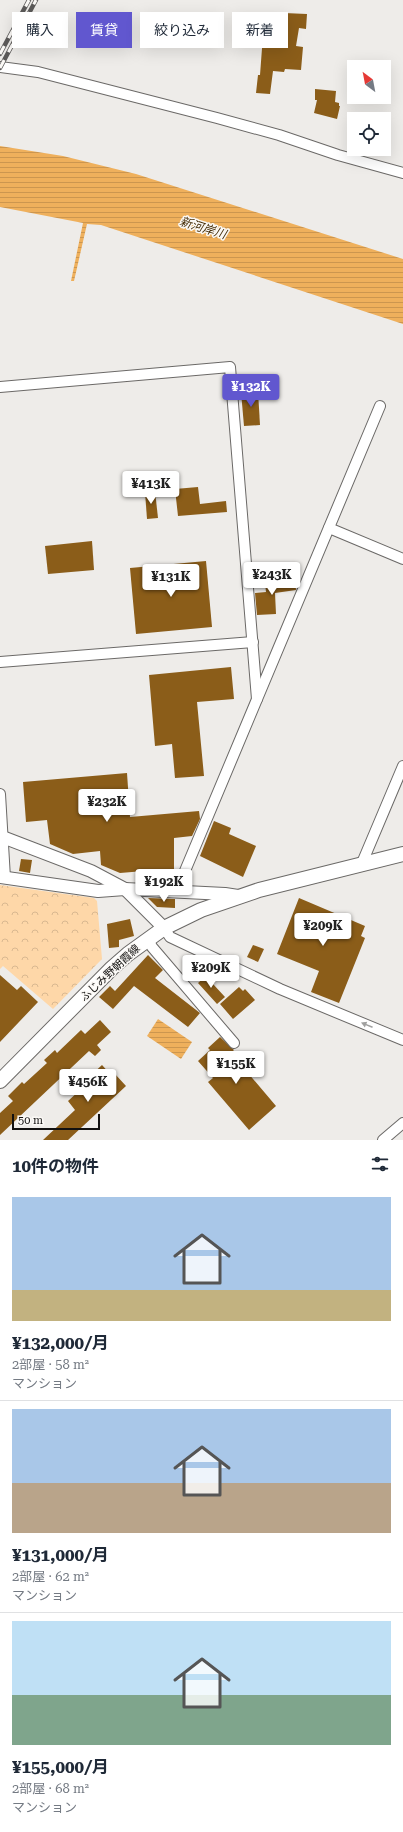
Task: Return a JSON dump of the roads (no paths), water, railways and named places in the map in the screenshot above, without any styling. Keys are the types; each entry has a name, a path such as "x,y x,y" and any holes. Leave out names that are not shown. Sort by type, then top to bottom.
{"main road":[{"name":"ふじみ野朝霞線","path":"0,1081 112,968 164,928 201,910 238,896 362,863 403,854"}],"street":[{"path":"0,67 38,72 224,120 279,135 338,155 403,173"},
{"path":"0,387 230,367 257,699"},
{"path":"178,891 182,878 380,406"},
{"path":"329,528 403,559"},
{"path":"0,662 253,642"},
{"path":"362,863 403,766"},
{"path":"0,794 3,878 98,891 124,889 178,891 238,896"},
{"path":"1,837 91,872 124,889 164,928 170,937 280,989 403,1040"},
{"path":"148,939 152,947 234,1043"},
{"path":"383,1140 403,1123"}],"water":[{"name":"新河岸川","path":"0,146 63,156 136,174 403,259 403,324 101,225 87,224 74,281 71,281 83,223 0,207"},
{"path":"158,1019 192,1042 181,1059 147,1036"}],"railway":[{"path":"0,54 29,0"},
{"path":"0,68 36,0"}]}
